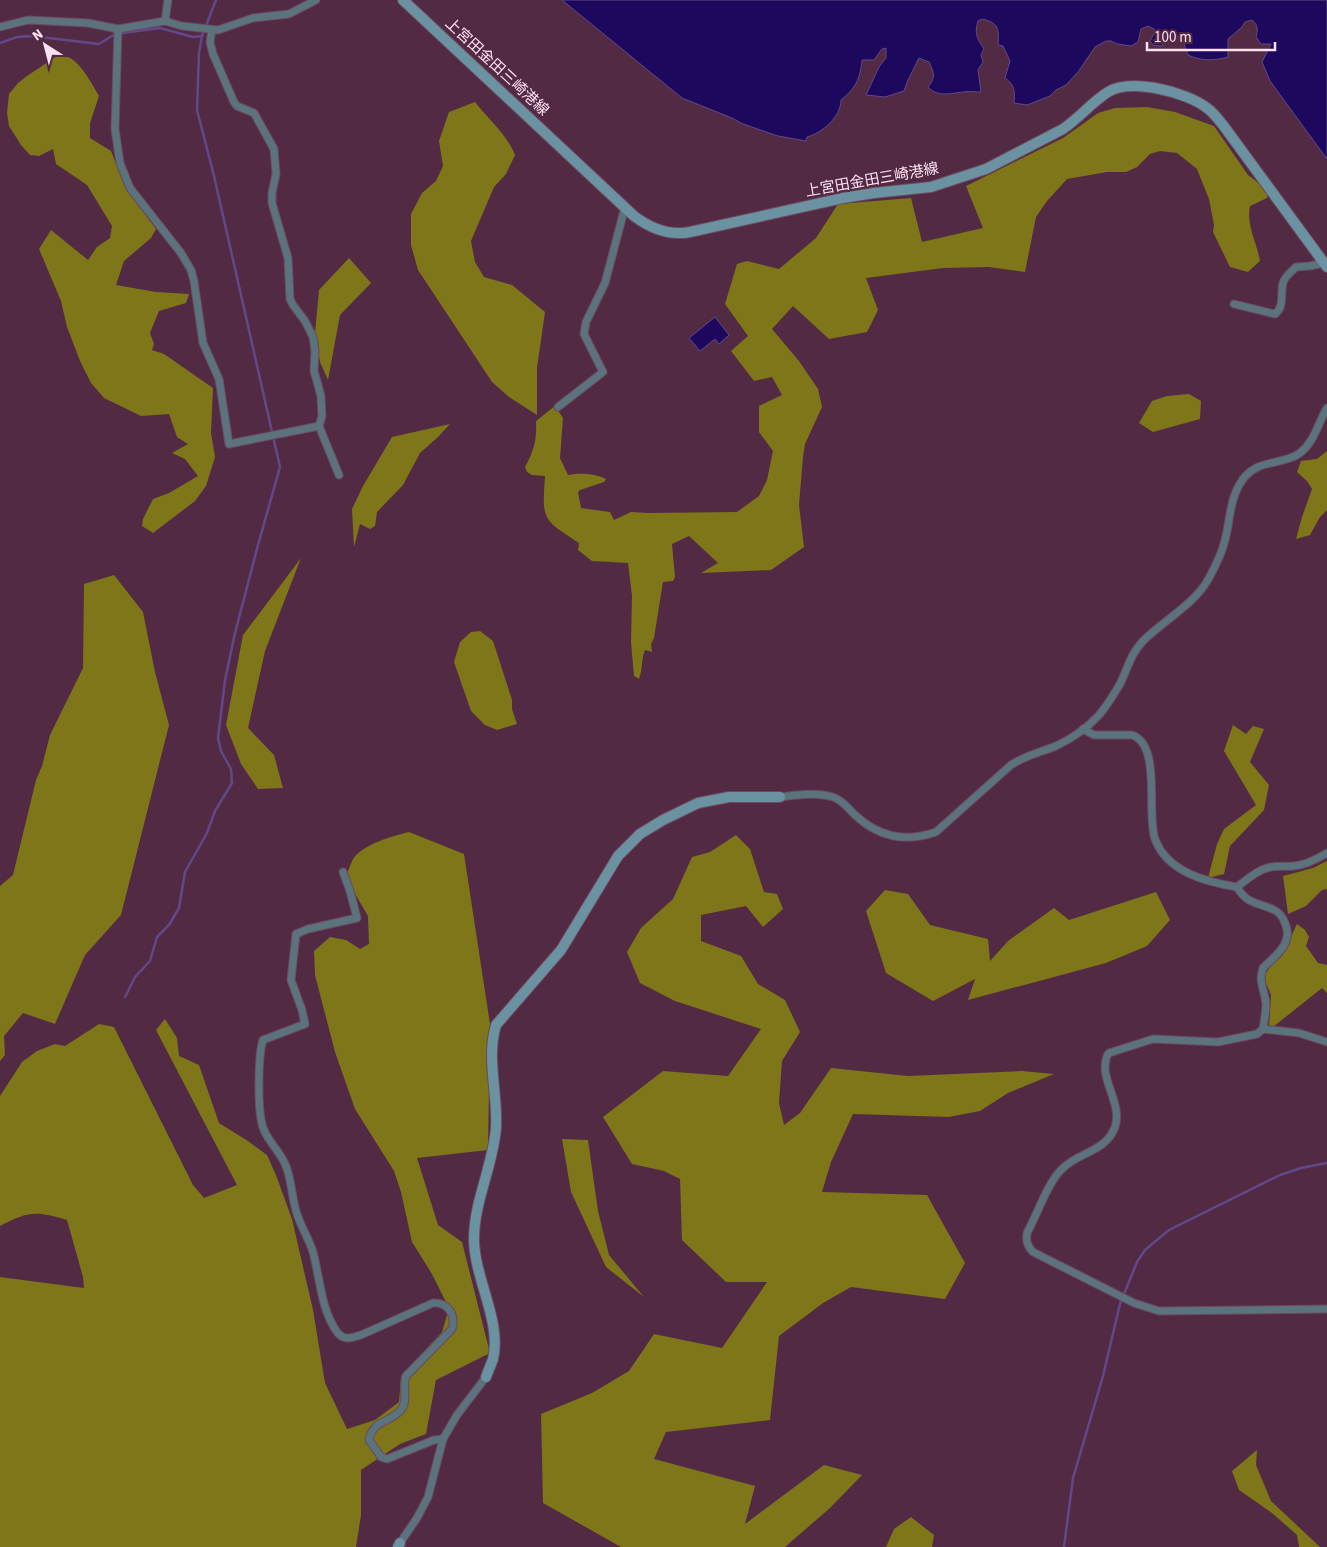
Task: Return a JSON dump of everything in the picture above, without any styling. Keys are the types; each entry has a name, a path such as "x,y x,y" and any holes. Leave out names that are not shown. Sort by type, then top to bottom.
{"main road":[{"name":"上宮田金田三崎港線","path":"403,0 625,207 646,224 672,232 684,233 731,224 874,192 931,187 986,169 1063,128 1075,121 1108,92 1124,86 1147,86 1186,96 1207,107 1219,120 1326,265"},
{"path":"486,1377 493,1358 493,1328 477,1270 474,1240 475,1222 482,1187 495,1141 496,1125 492,1059 496,1025 560,950 618,856 640,834 663,820 698,803 729,797 780,797"}],"street":[{"path":"165,21 168,0"},
{"path":"0,27 28,20 39,20 88,23 118,32 165,21 212,30 233,26 253,18 289,14 316,0"},
{"path":"212,30 210,42 213,54 234,102 237,106 254,113 274,149 276,174 272,203 288,258 290,299 305,321 315,345 314,371 320,396 322,416 319,426 340,475"},
{"path":"118,32 116,129 118,155 125,180 130,188 181,253 191,270 196,291 203,344 220,379 229,444 319,426"},
{"path":"558,408 604,372 584,334 586,322 605,283 625,207"},
{"path":"1234,304 1275,314 1281,304 1283,281 1296,267 1326,265"},
{"path":"780,797 802,795 832,797 839,800 862,822 883,834 920,838 936,832 1011,765 1024,756 1058,745 1083,729 1099,715 1110,700 1142,642 1192,598 1208,580 1224,543 1230,504 1244,477 1262,465 1299,454 1316,434 1327,408"},
{"path":"1083,729 1094,735 1132,735 1138,737 1146,748 1149,761 1152,782 1153,830 1159,847 1171,860 1198,878 1237,887 1248,900 1278,912 1287,927 1288,936 1287,942 1263,968 1261,974 1261,985 1266,1006 1263,1029 1257,1034 1218,1042 1153,1039 1118,1049 1106,1056 1105,1073 1116,1114 1115,1128 1099,1148 1070,1162 1058,1174 1027,1233 1026,1240 1033,1252 1119,1296 1143,1307 1159,1311 1327,1309"},
{"path":"1237,887 1257,872 1267,868 1301,865 1327,853"},
{"path":"343,872 357,918 308,929 296,934 291,980 302,1010 304,1024 264,1040 260,1056 261,1119 267,1138 287,1167 296,1212 312,1250 331,1322 338,1333 343,1338 361,1335 433,1302 440,1303 451,1311 454,1320 452,1329 406,1376 403,1407 398,1413 376,1425 372,1430 369,1440 381,1458 388,1459 434,1440 443,1439"},
{"path":"1263,1029 1299,1033 1327,1042"},
{"path":"399,1545 428,1497 443,1439 457,1415 486,1377"}],"shaded area":[{"path":"562,0 1327,0 1327,159 1270,81 1262,62 1271,44 1261,44 1256,37 1257,28 1252,20 1245,22 1228,39 1228,57 1218,59 1208,60 1188,55 1180,37 1170,36 1164,38 1162,46 1153,45 1150,41 1155,32 1154,29 1148,26 1141,29 1138,42 1131,46 1106,41 1095,47 1078,72 1066,85 1056,90 1050,96 1027,105 1014,103 1014,89 1005,78 1010,61 1003,46 998,45 997,27 992,22 982,19 978,21 976,29 978,39 984,49 981,55 983,62 978,70 981,92 936,93 928,87 933,78 929,62 919,58 904,91 885,97 866,95 879,67 886,58 886,48 882,49 874,60 862,60 856,83 841,100 838,112 834,118 819,132 807,137 806,141 778,136 743,124 682,98"},
{"path":"60,54 67,56 78,65 88,77 99,96 90,123 90,138 111,151 126,189 156,229 151,238 124,261 116,285 156,292 189,294 186,303 159,311 150,333 154,344 152,350 164,354 213,388 211,433 215,457 206,486 195,501 153,533 142,526 143,519 153,499 169,493 198,476 185,459 172,453 188,444 177,437 169,414 141,416 104,398 91,383 80,361 67,327 61,301 39,249 51,230 88,260 97,247 110,238 112,226 87,185 56,164 53,149 39,156 30,155 9,126 7,113 9,94 18,83"},
{"path":"475,102 502,133 515,155 506,174 494,187 471,241 475,262 484,277 512,285 545,312 537,368 537,415 509,397 492,382 418,270 411,245 411,214 422,193 436,181 443,166 439,141 449,112"},
{"path":"1147,107 1175,112 1214,126 1248,175 1269,191 1267,198 1250,206 1249,213 1249,220 1260,261 1248,272 1230,267 1213,232 1214,225 1209,199 1197,169 1177,153 1160,151 1150,154 1137,167 1126,172 1107,172 1067,179 1047,201 1036,217 1025,272 989,267 943,268 866,278 878,310 867,332 829,339 793,306 772,329 799,361 818,389 822,407 805,444 803,457 799,505 804,547 771,570 701,573 718,563 689,536 672,544 675,577 673,581 663,582 654,638 651,644 652,652 645,650 639,679 634,676 631,642 632,596 628,563 592,561 578,550 579,543 558,529 547,517 544,502 545,476 532,475 527,472 525,467 534,445 536,421 555,406 563,418 560,458 568,475 587,474 606,479 604,482 578,492 581,508 610,512 614,520 631,512 737,512 759,496 767,480 773,451 759,432 759,406 782,395 772,377 754,381 731,351 748,336 725,304 737,264 747,261 779,269 816,238 838,204 911,198 922,242 983,228 966,186 1063,138 1098,113 1115,108"},
{"path":"349,258 371,283 340,315 328,380 320,362 315,333 319,290"},
{"path":"715,317 729,335 719,344 715,339 700,351 689,338"},
{"path":"1189,394 1201,401 1200,419 1153,432 1139,423 1152,401 1167,396"},
{"path":"450,424 420,453 403,485 377,512 375,526 370,529 360,524 354,547 352,509 363,486 392,437"},
{"path":"1327,451 1327,510 1320,517 1310,535 1296,539 1312,489 1307,481 1297,472 1301,461 1317,459"},
{"path":"301,558 265,651 248,728 274,755 283,788 258,789 241,764 226,725 243,635"},
{"path":"114,575 143,612 155,672 169,725 121,915 85,955 55,1024 23,1013 4,1036 5,1055 0,1061 0,886 13,875 36,780 42,766 50,735 83,668 84,584"},
{"path":"480,631 493,641 512,700 512,709 517,724 497,730 485,725 471,711 454,662 460,642 471,632"},
{"path":"1233,725 1246,734 1253,726 1264,729 1250,762 1269,785 1264,810 1230,846 1224,874 1208,878 1217,844 1224,829 1256,805 1224,751"},
{"path":"409,832 464,854 490,1024 488,1150 417,1158 438,1225 462,1242 490,1353 436,1380 426,1434 400,1444 361,1470 361,1515 356,1547 0,1547 0,1277 84,1288 83,1277 67,1220 48,1215 33,1214 18,1217 0,1226 0,1096 22,1062 37,1051 55,1044 65,1046 99,1024 114,1027 193,1185 204,1198 237,1185 156,1030 165,1019 177,1038 179,1056 199,1065 219,1123 267,1155 276,1175 292,1219 313,1310 325,1383 347,1429 375,1420 399,1402 401,1376 442,1332 449,1308 432,1274 412,1242 401,1192 394,1171 355,1109 335,1052 315,975 314,951 330,937 346,940 360,949 369,944 368,916 351,887 347,873 353,859 371,845"},
{"path":"736,835 750,849 764,892 777,894 783,909 763,927 746,906 701,915 701,941 741,956 758,984 785,1000 800,1032 782,1061 779,1103 784,1125 800,1113 831,1068 908,1076 1022,1071 1054,1074 1008,1093 980,1111 949,1117 853,1114 831,1162 822,1192 927,1195 965,1263 945,1299 851,1287 823,1303 779,1336 770,1420 666,1432 654,1459 755,1486 745,1524 824,1465 862,1475 830,1508 785,1547 621,1547 543,1503 541,1414 592,1393 629,1371 654,1334 722,1348 767,1282 726,1282 682,1240 680,1179 664,1171 632,1164 603,1117 663,1071 728,1076 761,1029 675,1001 640,983 627,952 641,928 673,899 692,857 710,852"},
{"path":"1327,861 1327,889 1322,890 1306,906 1288,914 1283,876 1313,868"},
{"path":"885,890 908,894 930,925 988,939 990,961 1008,941 1054,908 1069,920 1156,892 1170,920 1147,946 1106,963 968,1000 975,979 933,1001 886,973 866,911"},
{"path":"1297,924 1305,930 1309,937 1306,946 1318,963 1327,965 1327,993 1322,988 1273,1027 1269,1026 1271,995 1266,983 1265,974 1282,956"},
{"path":"562,1139 588,1140 598,1211 609,1255 644,1297 606,1267 571,1192"},
{"path":"1257,1450 1256,1465 1271,1501 1320,1547 1299,1547 1297,1535 1272,1513 1239,1490 1232,1471"},
{"path":"911,1517 934,1535 932,1547 886,1547 894,1529"}],"waterway":[{"path":"125,997 135,977 150,961 157,937 169,925 179,908 185,872 207,833 215,811 232,783 231,769 221,751 218,738 225,680 235,633 280,467 214,176 197,110 199,53 202,36 216,0"},
{"path":"0,43 17,37 32,36 99,44 115,34 160,28 193,37 202,36"},
{"path":"1064,1547 1073,1478 1103,1376 1120,1304 1137,1262 1145,1250 1169,1230 1280,1175 1301,1168 1327,1163"}]}
